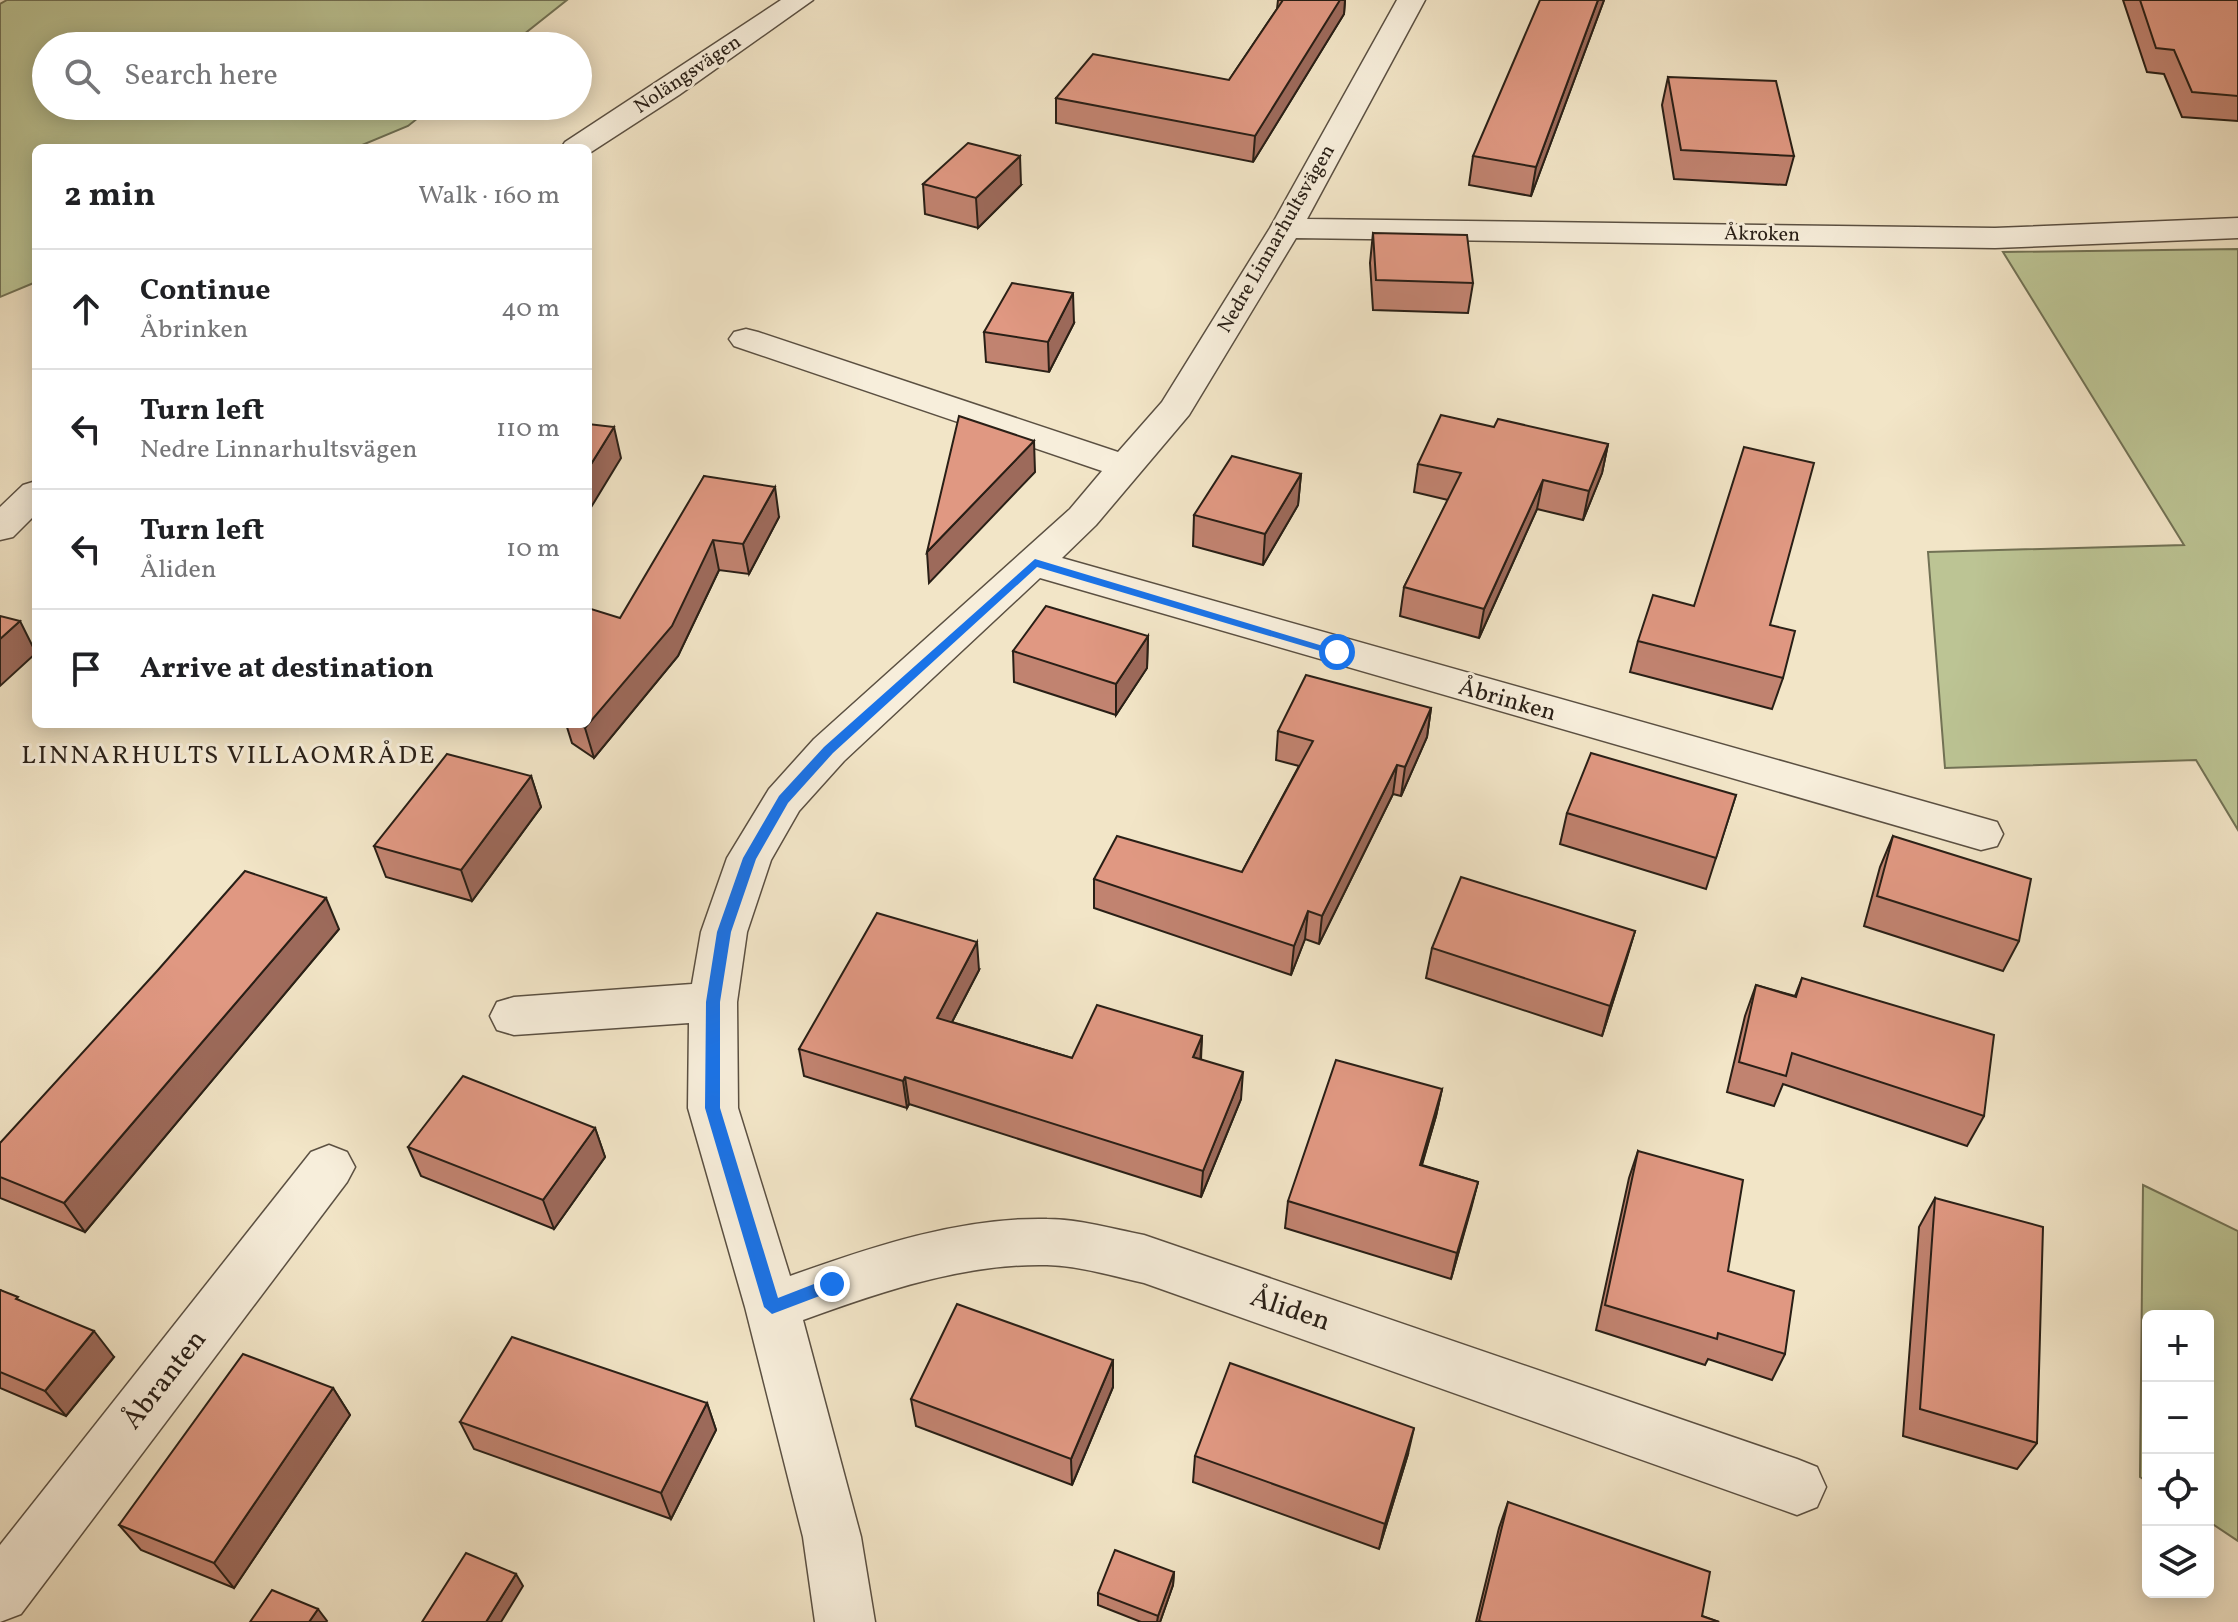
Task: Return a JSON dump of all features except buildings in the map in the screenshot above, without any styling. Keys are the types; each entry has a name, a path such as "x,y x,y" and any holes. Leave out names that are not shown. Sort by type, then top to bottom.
{"street":[{"name":"Nolängsvägen","path":"582,144 799,0"},
{"name":"Nedre Linnarhultsvägen","path":"845,1622 832,1537 772,1307 713,1108 713,1002 724,932 749,858 784,800 829,750 1083,517 1176,407 1286,228 1411,0"},
{"name":"Åkroken","path":"1286,228 1995,238 2238,228"},
{"path":"746,339 1127,467"},
{"path":"0,528 32,497"},
{"name":"Åbrinken","path":"1035,563 1981,834"},
{"path":"514,1016 713,1002"},
{"name":"Åbranten","path":"0,1593 329,1167"},
{"name":"Åliden","path":"772,1307 832,1284 968,1249 1047,1242 1061,1244 1144,1259 1797,1487"}],"green space":[{"path":"7,0 567,0 527,32 32,32 32,120 416,120 365,144 32,144 32,284 0,297 0,4"},
{"path":"2238,249 2238,830 2196,760 1945,768 1928,552 2184,545 2003,252"},
{"path":"2143,1185 2238,1231 2238,1541 2214,1525 2214,1310 2142,1310 2140,1477"}],"district":[{"name":"LINNARHULTS VILLAOMRÅDE","path":"229,756"}],"route":[{"path":"832,1284 772,1307 713,1108 713,1002 724,932 749,858 784,800 829,750 1035,563 1337,652"}]}
